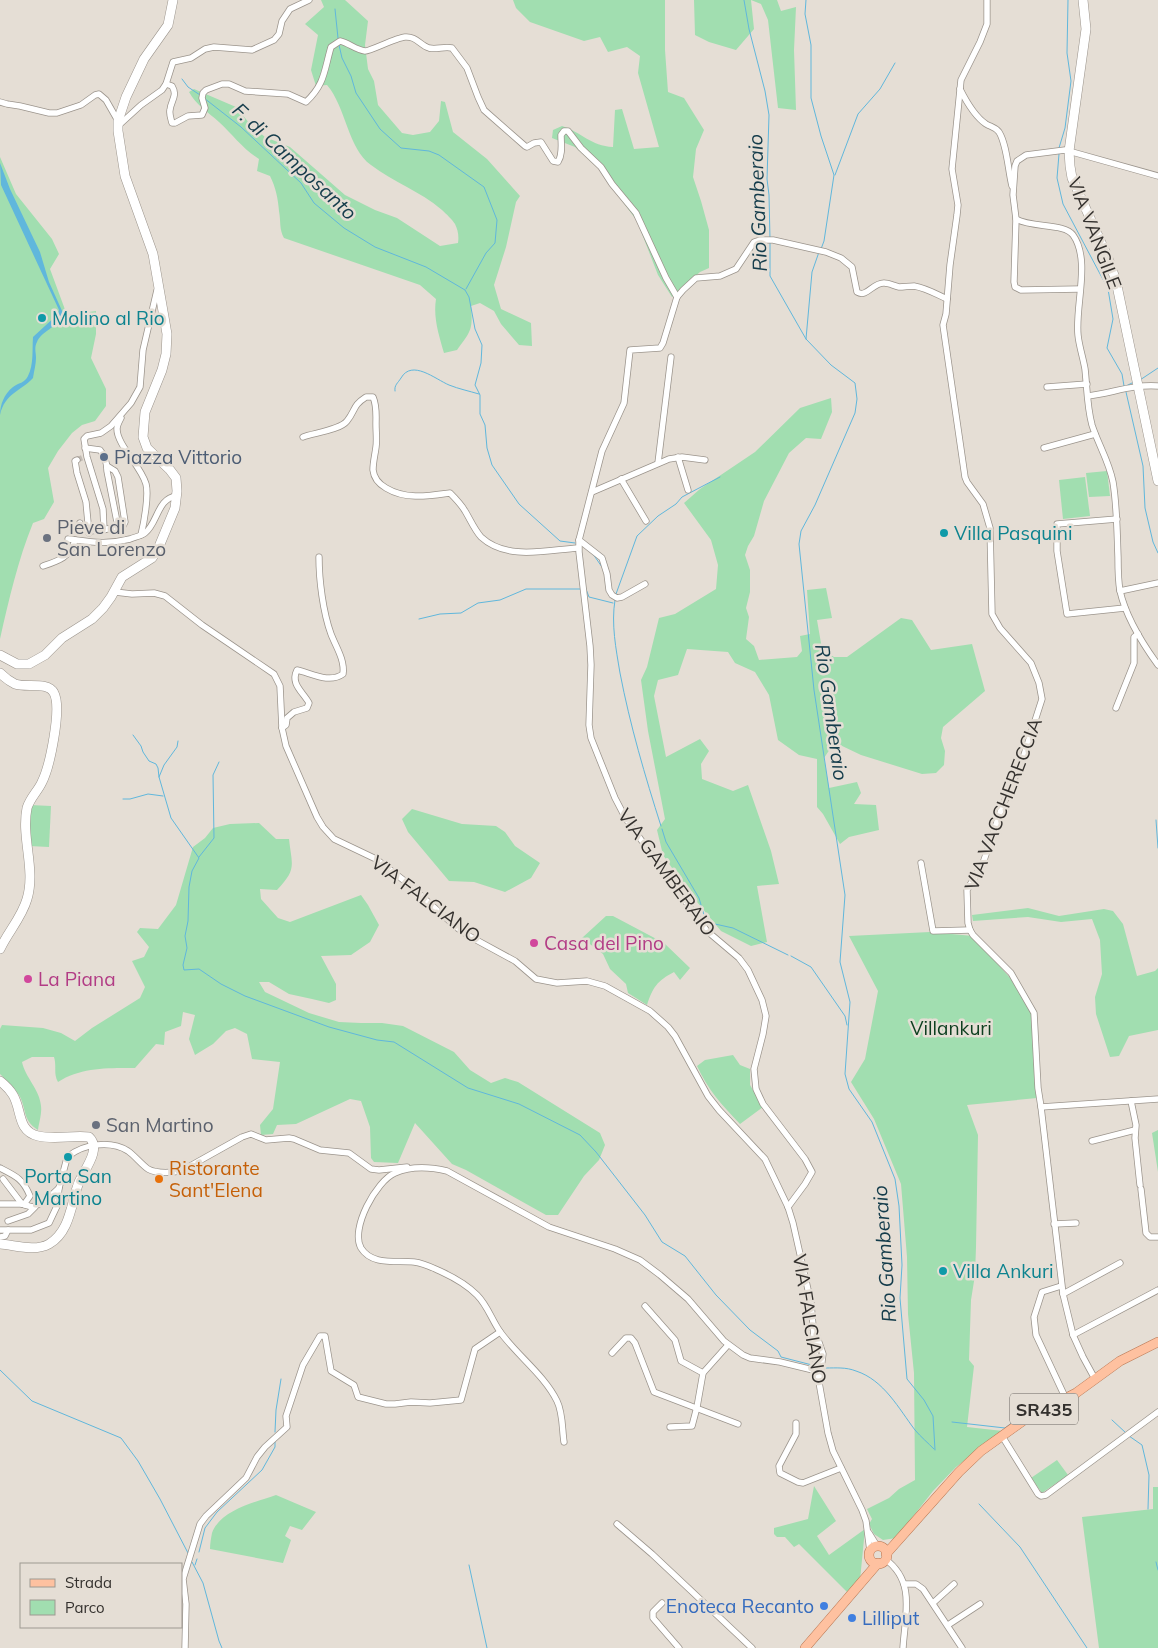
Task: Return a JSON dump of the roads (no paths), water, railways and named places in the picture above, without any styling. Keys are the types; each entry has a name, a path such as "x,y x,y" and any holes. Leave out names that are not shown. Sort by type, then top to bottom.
{"main road":[{"name":"SR435","path":"878,1554 896,1542 964,1466 1002,1436 1027,1418 1082,1389 1120,1361 1158,1342"},
{"path":"805,1648 862,1584 878,1554"}],"street":[{"path":"0,655 17,664 26,664 37,660 62,638 83,626 98,614 122,577 148,561 155,554 173,513 177,496 177,482 174,474 147,448 143,437 143,419 146,407 162,370 166,354 167,334 150,241 125,176 118,136 118,123 126,97 144,59 168,25 173,0"},
{"path":"118,123 157,95 166,84 173,62 191,58 206,49 214,47 252,50 274,40 282,21 290,9 308,0"},
{"name":"VIA VACCHERECCIA","path":"970,930 967,912 967,890 983,863 1041,704 1041,692 1032,663 1000,628 992,614 991,533 983,504 965,477 944,329 958,205 952,169 960,89 962,76 987,24 987,0"},
{"name":"VIA VANGILE","path":"1083,0 1086,29 1067,151 1072,178 1108,258 1116,281 1158,481"},
{"path":"166,84 172,86 174,91 174,100 170,110 172,123 175,123 188,116 202,115 204,108 203,93 222,84 229,84 244,91 288,94 306,102 321,85 331,47 340,41 349,42 358,48 369,50 394,40 414,37 427,48 436,50 445,47 452,48 468,68 484,110 525,146 541,142 553,161 558,162 561,150 560,135 564,130 568,131 581,148 601,167 612,184 636,213 658,262 677,297"},
{"path":"960,89 974,112 986,124 995,127 1002,137 1005,146 1016,219 1015,287 1021,290 1080,289"},
{"path":"0,102 53,113 81,105 95,94 99,94 106,100 118,123"},
{"path":"1013,195 1015,166 1021,157 1031,153 1067,151 1158,176"},
{"name":"VIA VANGILE","path":"1016,219 1020,222 1036,226 1062,228 1072,234 1081,258 1078,329 1091,418 1111,476 1117,519 1120,591 1125,608 1138,634 1158,664"},
{"name":"VIA GAMBERAIO","path":"788,1206 812,1172 805,1159 764,1104 756,1089 754,1069 766,1022 761,996 741,960 707,931 626,819 615,798 591,738 589,725 590,646 578,548 579,540 602,452 624,403 630,350 660,348 677,297 696,278 720,276 736,269 754,242 766,239 788,243 841,258 852,267 855,286 860,294 864,294 878,284 885,282 900,287 924,288 947,299"},
{"path":"104,530 103,509 85,456 84,440 87,436 98,434 108,429 131,403 140,387 142,350 158,285"},
{"path":"658,463 671,357"},
{"path":"1047,387 1086,384"},
{"path":"1088,396 1138,386 1158,386"},
{"path":"303,437 338,427 346,422 357,403 366,397 373,398 376,404 376,447 373,473 378,484 403,496 419,497 450,493 464,510 482,538 505,549 532,552 578,548"},
{"path":"124,412 118,424 118,435 139,468 146,485 141,535"},
{"path":"1044,448 1095,434"},
{"path":"85,448 100,450 108,466 115,471 119,482 125,518 120,527"},
{"path":"592,492 669,459 678,457 705,460"},
{"path":"678,457 688,490"},
{"path":"77,460 76,473 86,502 89,531"},
{"path":"108,466 107,471 114,509 120,527"},
{"path":"621,479 646,521"},
{"path":"43,566 68,554 74,545 72,539 112,543 141,535 146,532 165,502 173,496 177,496"},
{"path":"103,509 114,509"},
{"path":"1117,519 1057,524 1057,551 1067,614 1125,608"},
{"path":"80,523 81,527 89,531 120,527"},
{"path":"579,540 602,558 609,590 612,595 617,598 622,597 645,584"},
{"path":"282,728 286,725 287,718 294,712 307,708 309,703 294,682 296,670 332,678 343,674 344,667 330,632 320,586 319,557"},
{"path":"1120,591 1158,583"},
{"name":"VIA FALCIANO","path":"114,592 132,594 154,593 165,596 202,625 270,670 277,678 280,686 282,728 286,746 317,817 334,839 366,853 382,863 412,886 456,927 511,958 536,979 557,983 595,982 631,999 660,1019 679,1043 708,1096 765,1159 788,1206 808,1286 814,1326 817,1371 830,1442 862,1510 867,1530 878,1554"},
{"path":"1116,708 1132,669 1134,637 1138,634"},
{"path":"0,673 15,684 44,686 52,689 56,706 55,735 49,762 43,782 32,798 27,812 25,834 30,872 28,896 22,911 0,948"},
{"path":"921,863 933,931 970,930 1011,973 1034,1012 1038,1088 1042,1107 1063,1294 1073,1335 1082,1357 1095,1379"},
{"path":"0,1081 13,1095 23,1127 30,1133 40,1137 90,1137 93,1145 92,1156 79,1183 69,1216 53,1241 44,1246 30,1248 0,1244"},
{"path":"1042,1107 1158,1099"},
{"path":"1131,1101 1136,1125 1140,1187 1146,1233 1150,1237 1158,1237"},
{"path":"1092,1141 1135,1130"},
{"path":"0,1230 31,1230 49,1223 57,1206 59,1188 68,1157 79,1149 93,1145 122,1148 149,1170 176,1172 248,1134 266,1140 289,1138 320,1150 349,1154 371,1168 379,1170 406,1167 414,1169"},
{"path":"0,1168 19,1178 22,1182 30,1196 23,1205"},
{"path":"564,1442 560,1409 556,1399 548,1387 500,1332 479,1296 453,1277 417,1262 382,1261 362,1249 358,1239 358,1230 367,1206 383,1182 394,1174 428,1168 447,1171 549,1227 615,1249 640,1260 688,1299 728,1345 750,1358 780,1362 817,1371"},
{"path":"3,1179 23,1205"},
{"path":"8,1221 28,1214 59,1188"},
{"path":"0,1204 37,1206"},
{"path":"1054,1224 1076,1222"},
{"path":"0,1237 5,1236 8,1230"},
{"path":"1063,1294 1120,1263"},
{"path":"1062,1286 1042,1292 1034,1317 1036,1335 1066,1399"},
{"path":"1073,1335 1158,1290"},
{"path":"645,1306 675,1340 681,1360 703,1373"},
{"path":"814,1326 824,1354 819,1380"},
{"path":"185,1648 186,1604 183,1579 200,1524 246,1478 257,1457 287,1427 286,1416 303,1365 320,1336 325,1336 331,1372 354,1385 358,1396 386,1404 395,1404 461,1400 475,1349 500,1332"},
{"path":"612,1352 626,1338 631,1338 635,1343 654,1392 698,1407 738,1424"},
{"path":"670,1427 692,1426 698,1407 703,1373 728,1345"},
{"path":"1002,1436 1041,1496 1158,1412"},
{"path":"796,1423 796,1434 779,1466 780,1473 799,1483 803,1483 841,1468"},
{"path":"617,1524 652,1554 752,1648"},
{"path":"878,1554 898,1572 904,1584 906,1592 903,1648"},
{"path":"904,1584 916,1584 921,1587 962,1648"},
{"path":"933,1603 954,1584"},
{"path":"662,1604 653,1612 653,1618 679,1648"},
{"path":"948,1625 980,1604"}],"water":[{"path":"0,163 10,189 40,252 49,282 63,313 58,322 42,335 37,342 33,378 9,397 0,415 1,407 7,393 28,376 32,362 33,337 58,314 59,310 1,185"}],"waterway":[{"name":"Rio Gamberaio","path":"744,0 769,115 767,179 770,239"},
{"path":"806,0 805,14 811,45 811,98 834,175 824,241 821,249"},
{"path":"1059,148 1065,128 1071,81 1067,53 1068,0"},
{"path":"335,9 338,38"},
{"path":"339,45 342,58 351,76 356,93 380,129 401,148 429,151 439,155 484,187 497,220 495,243 486,253 466,289"},
{"path":"835,175 858,114 880,89 895,63"},
{"name":"F. di Camposanto","path":"182,79 188,87 200,95"},
{"name":"F. di Camposanto","path":"204,98 241,127 301,183 314,203 344,228 375,247 426,267 465,290 469,297 475,329 482,345 481,363 475,385 480,395 480,414 485,425 487,448 492,465 519,504 560,541 575,543"},
{"path":"1059,154 1057,178 1063,204 1108,289 1113,319 1107,348 1122,374 1124,386"},
{"name":"Rio Gamberaio","path":"770,243 770,276 806,339 831,365 855,383 857,399 855,413 815,505 801,531 799,544 814,690 845,895 840,962 850,1002 845,1074 849,1089 872,1122 895,1179 899,1206 902,1265 900,1298 907,1379 924,1400 933,1416 935,1450"},
{"path":"806,339 812,272 819,252"},
{"path":"1140,380 1158,368"},
{"path":"395,391 396,384 406,373 411,370 417,370 449,385 479,394"},
{"path":"1126,386 1134,382"},
{"path":"1126,392 1143,466 1145,508 1153,542 1158,553"},
{"path":"616,594 637,536 682,497 720,477"},
{"path":"593,554 602,567"},
{"path":"419,619 440,614 461,613 478,603 500,600 526,589 582,589"},
{"path":"586,589 589,597 613,603"},
{"path":"615,600 614,627 620,673 638,750 661,826"},
{"path":"133,735 149,761 156,764 159,777"},
{"path":"178,741 177,747 164,765 159,777 171,818 199,858 192,871 189,887 188,921 185,936 187,948 183,965 184,970 199,969 221,984 245,996 329,1027 377,1040 394,1042 468,1088 519,1104 580,1135 596,1152 645,1215 662,1242 685,1256 716,1295 750,1330 778,1351 781,1357 812,1365"},
{"path":"199,857 214,838 213,775 219,762"},
{"path":"123,799 148,794 163,796"},
{"path":"1156,820 1158,848"},
{"path":"662,829 666,842 699,898 704,915 715,924 733,928 788,955"},
{"path":"791,956 811,967 845,1016 847,1025"},
{"path":"826,1368 852,1370 866,1375 875,1381 890,1396 915,1430 934,1449"},
{"path":"0,1370 32,1401 121,1438 138,1461 188,1553"},
{"path":"275,1432 281,1379"},
{"path":"952,1422 1005,1428 1017,1419"},
{"path":"1112,1420 1126,1433"},
{"path":"1129,1436 1142,1445 1149,1475 1148,1509"},
{"path":"199,1552 205,1528 217,1512 262,1470 275,1447 275,1442"},
{"path":"979,1504 1020,1547 1087,1648"},
{"path":"195,1565 197,1559"},
{"path":"192,1562 203,1583 222,1648"},
{"path":"1156,1562 1158,1570"},
{"path":"469,1565 487,1648"}],"tunnel":[{"path":"77,460 84,457"}],"place":[{"name":"Molino al Rio","path":"42,318"},
{"name":"Piazza Vittorio","path":"104,457"},
{"name":"Villa Pasquini","path":"944,533"},
{"name":"Pieve di San Lorenzo","path":"47,538"},
{"name":"Casa del Pino","path":"534,943"},
{"name":"La Piana","path":"28,979"},
{"name":"San Martino","path":"96,1125"},
{"name":"Porta San Martino","path":"68,1157"},
{"name":"Ristorante Sant'Elena","path":"159,1179"},
{"name":"Villa Ankuri","path":"943,1271"},
{"name":"Enoteca Recanto","path":"824,1606"},
{"name":"Lilliput","path":"852,1618"}],"park label":[{"name":"Villankuri","path":"951,1028"}]}
